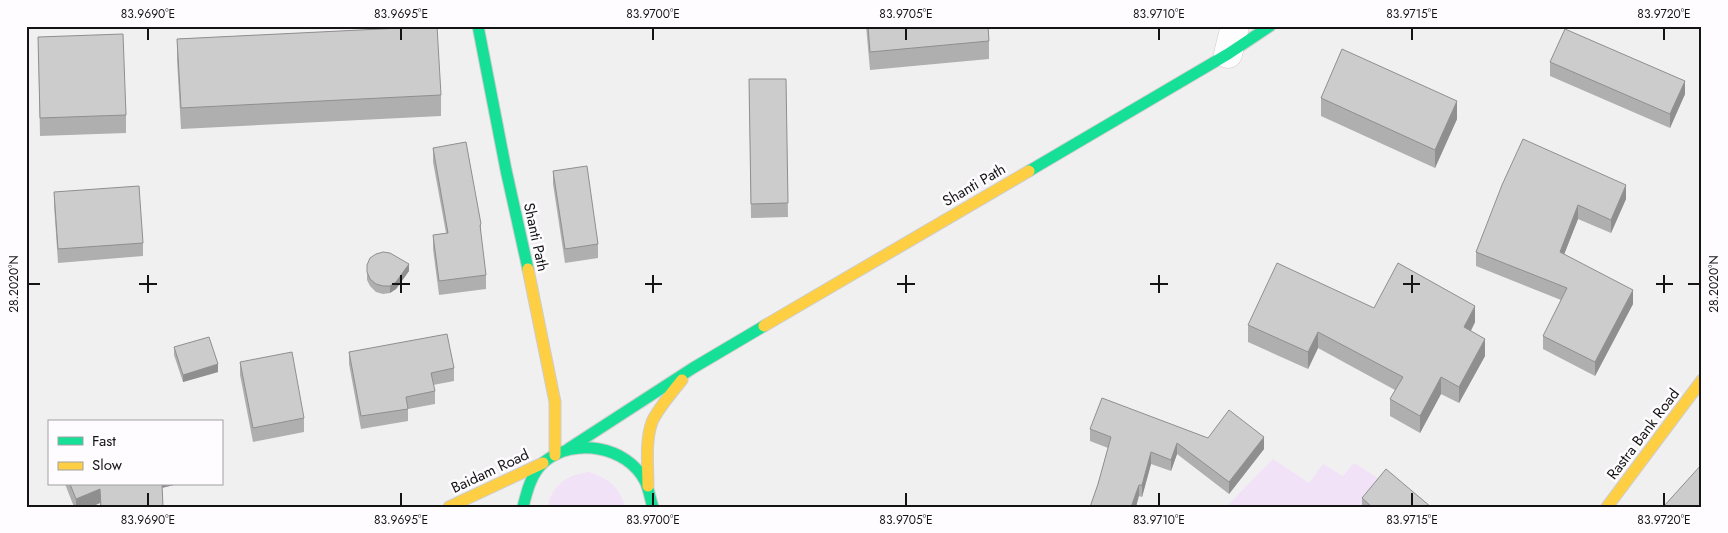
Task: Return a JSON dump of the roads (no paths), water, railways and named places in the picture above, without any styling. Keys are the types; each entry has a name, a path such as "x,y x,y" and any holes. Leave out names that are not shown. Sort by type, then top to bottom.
{"main road":[{"name":"Shanti Path","path":"478,26 506,170 549,368 555,402 555,455"},
{"name":"Shanti Path","path":"568,449 693,368 1228,54 1270,26"},
{"name":"Shanti Path","path":"648,486 648,444 652,422 671,393 693,368"},
{"name":"Rastra Bank Road","path":"1608,507 1702,380"},
{"name":"Baidam Road","path":"449,507 544,463 568,449 583,446 599,447 615,452 629,460 640,472 648,486 653,507"},
{"name":"Baidam Road","path":"523,507 527,486 534,474 544,463"}],"street":[{"path":"1228,54 1235,26"}]}
